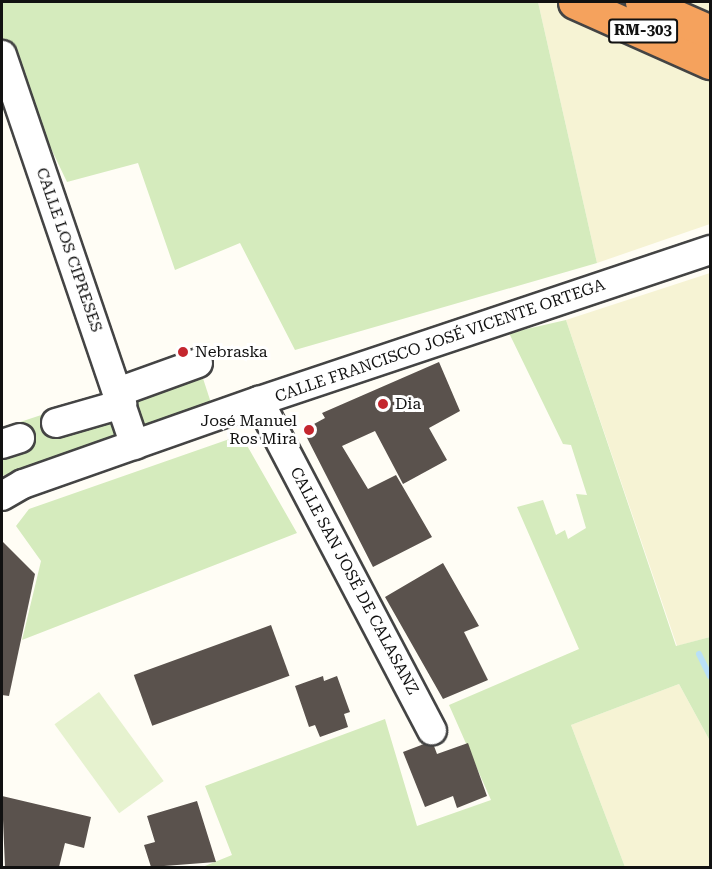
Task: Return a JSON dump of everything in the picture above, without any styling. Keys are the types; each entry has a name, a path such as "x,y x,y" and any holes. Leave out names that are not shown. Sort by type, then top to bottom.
{"highway":[{"name":"RM-303","path":"575,2 711,62"},
{"name":"RM-303","path":"642,2 711,32"}],"street":[{"name":"CALLE LOS CIPRESES","path":"2,55 8,94 120,398 135,445"},
{"name":"CALLE FRANCISCO JOSÉ VICENTE ORTEGA","path":"2,496 259,401 711,250"},
{"path":"56,423 120,398 198,363"},
{"name":"CALLE SAN JOSÉ DE CALASANZ","path":"259,401 432,730"}],"shaded area":[{"path":"538,2 710,2 710,224 597,263"},
{"path":"710,273 710,637 677,646 566,320"},
{"path":"679,684 710,741 710,867 625,867 571,725"}],"green space":[{"path":"2,2 538,2 597,263 295,350 240,243 175,270 138,163 67,182 2,46"},
{"path":"566,320 676,646 710,637 710,741 679,684 571,725 625,867 200,868 232,855 205,786 385,719 417,826 491,800 449,705 579,649 517,507 543,500 556,535 565,530 568,539 586,528 576,494 587,495 571,445 563,444 509,333"},
{"path":"198,363 211,403 2,476 2,428"},
{"path":"241,435 297,533 22,640 41,561 16,526 29,509"},
{"path":"99,692 164,781 119,813 55,724"}],"building":[{"path":"439,362 460,411 429,428 447,460 403,484 375,431 342,446 368,489 396,475 432,537 373,567 303,430 325,418 322,413"},
{"path":"2,541 35,574 9,696 2,695"},
{"path":"443,563 479,626 464,632 488,680 443,699 385,597"},
{"path":"271,625 289,676 152,726 134,675"},
{"path":"323,676 324,681 337,676 350,712 344,714 348,727 320,737 315,725 309,727 295,686"},
{"path":"468,743 487,796 457,808 453,796 425,807 403,752 424,744 434,746 437,754"},
{"path":"2,796 91,817 84,848 65,843 59,867 5,867"},
{"path":"197,801 216,862 151,867 144,845 155,842 147,816"}],"waterway":[{"path":"699,654 710,677"}],"place":[{"name":"Nebraska","path":"183,352"},
{"name":"Dia","path":"383,404"},
{"name":"José Manuel Ros Mira","path":"309,430"}]}
